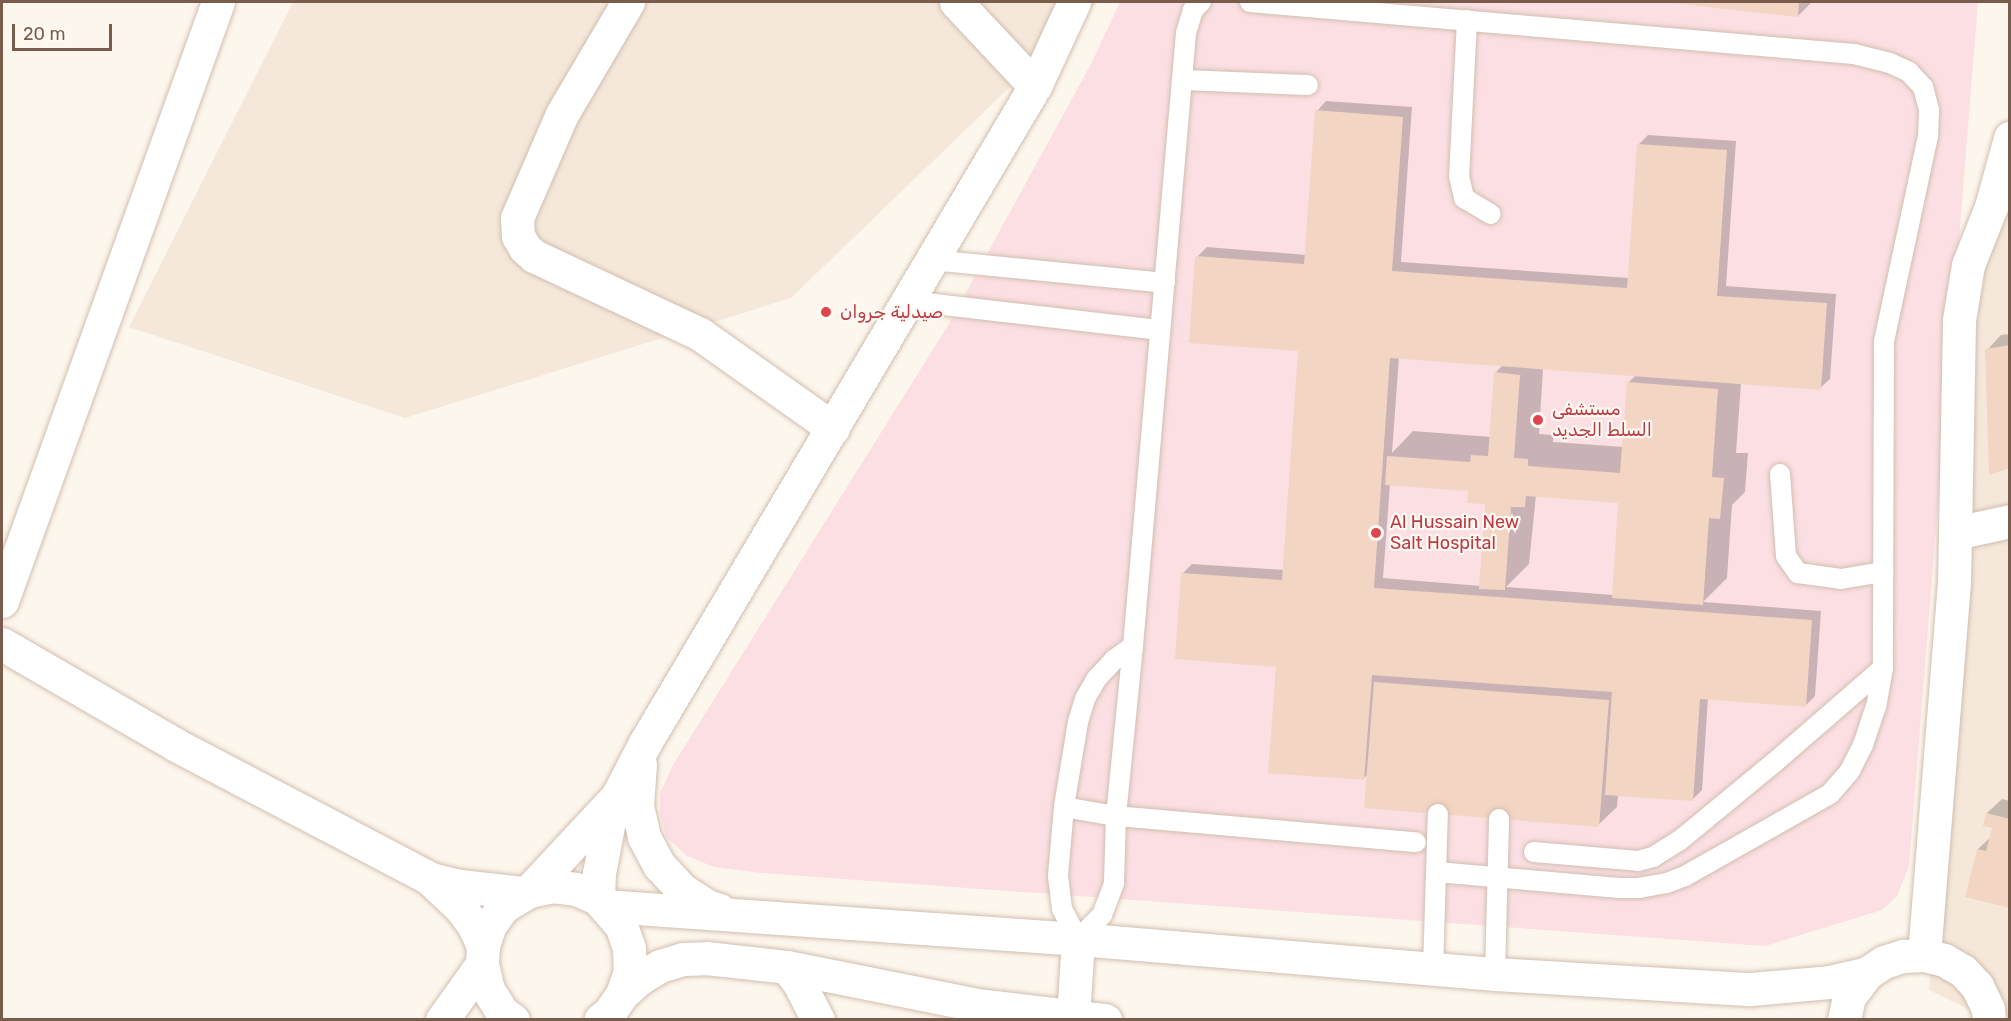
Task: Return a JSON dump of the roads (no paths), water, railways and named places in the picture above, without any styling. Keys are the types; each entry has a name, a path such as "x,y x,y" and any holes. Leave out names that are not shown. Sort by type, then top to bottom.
{"street":[{"path":"2,601 218,2"},
{"path":"628,2 562,114 517,218 518,236 525,248 534,256 700,334 834,428"},
{"path":"956,2 1035,86"},
{"path":"602,903 603,847 618,795 645,743 1035,86 1074,2"},
{"path":"1924,955 1954,584 1959,320 1968,266 1991,207 2010,138"},
{"path":"1955,533 2010,521"},
{"path":"2,644 176,745 429,878 460,886 526,892 552,886 576,889 602,903 621,925 629,948 630,971 622,994"},
{"path":"645,743 637,774 637,806 649,846 659,865 681,889 707,906 738,916"},
{"path":"442,1020 482,955 490,925 504,906 526,892 618,795"},
{"path":"429,878 461,908 474,926 488,990 502,1012 513,1020"},
{"path":"602,903 738,916 1078,939 1495,975 1750,989 1829,982 1867,973 1893,959 1924,955 1944,960 1962,971 1977,986 2010,1006"},
{"path":"600,1020 609,1013 622,994 640,978 660,966 683,959 741,960 787,967 966,1012 1089,1018 1078,939"},
{"path":"787,967 799,983 818,1020"},
{"path":"1844,1020 1850,997 1867,973"},
{"path":"1977,986 1988,1009 1989,1020"}],"lane":[{"path":"1133,646 1114,660 1097,678 1085,699 1078,722 1064,807 1059,893 1062,909 1078,939 1096,921 1109,900 1114,883 1116,816 1133,646 1186,33 1193,10 1201,2"},
{"path":"1250,2 1854,54 1890,63 1910,72 1923,87 1929,110 1928,136 1884,341 1883,668 1876,706 1863,746 1850,771 1830,794 1686,876 1667,883 1640,888 1437,872"},
{"path":"1467,20 1459,176 1464,198 1491,214"},
{"path":"1182,80 1308,85"},
{"path":"932,260 1165,283"},
{"path":"909,301 1160,330"},
{"path":"1780,474 1786,556 1798,573 1841,579 1883,572"},
{"path":"1534,852 1638,861 1653,856 1679,841 1883,668"},
{"path":"1064,807 1116,816 1416,842"},
{"path":"1433,969 1438,814"},
{"path":"1495,975 1499,819"}],"place":[{"name":"صيدلية جروان","path":"826,312"},
{"name":"مستشفى السلط الجديد","path":"1538,420"},
{"name":"Al Hussain New Salt Hospital","path":"1376,533"}]}
